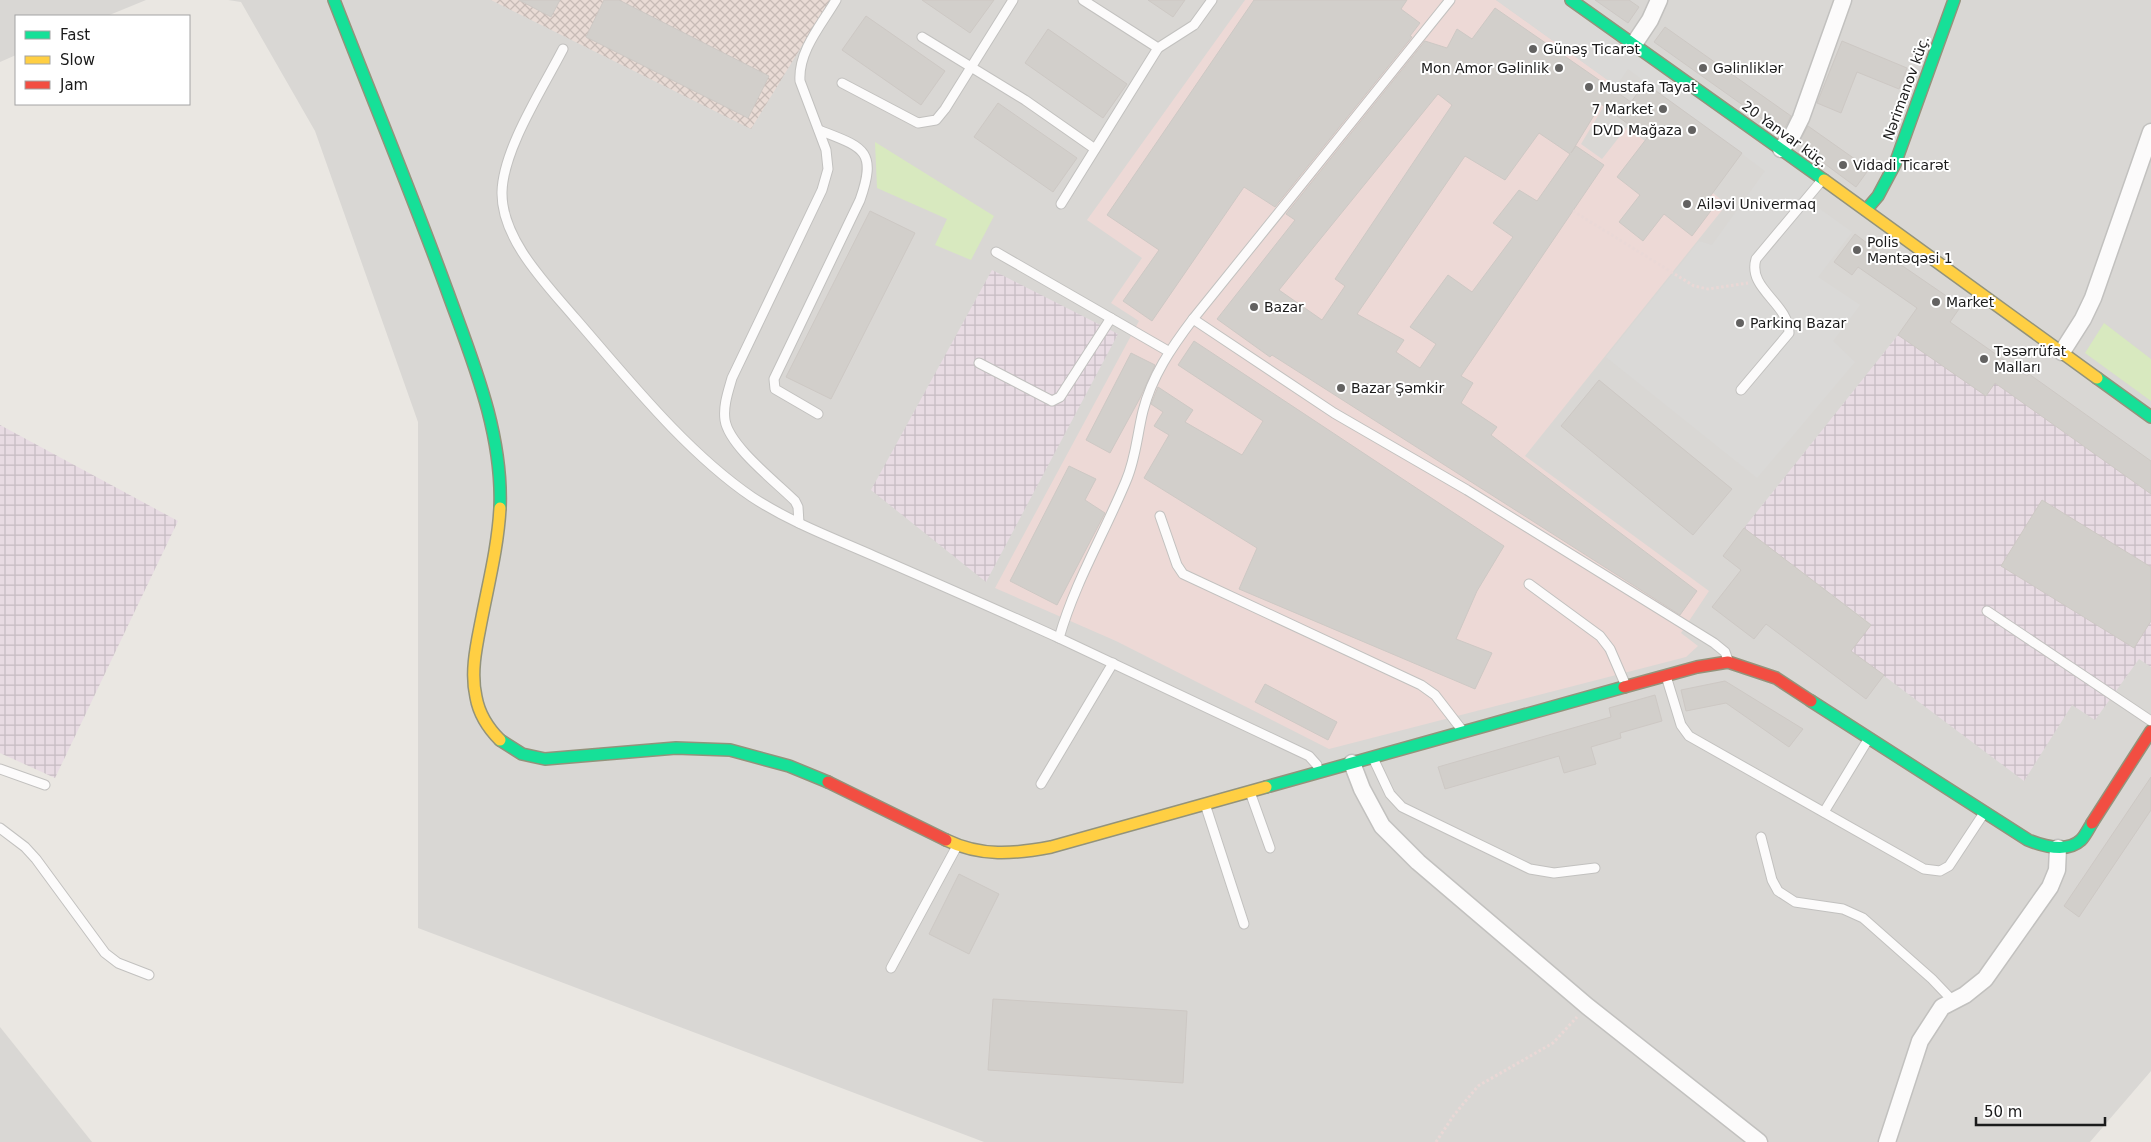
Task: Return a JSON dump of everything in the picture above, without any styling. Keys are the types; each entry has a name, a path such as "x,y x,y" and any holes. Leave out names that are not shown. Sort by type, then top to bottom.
{"street":[{"path":"334,0 377,112 422,220 480,382 492,426 498,457 499,507 496,542 478,642 474,685 477,703 484,721 493,734 522,754 540,758 569,758 683,748 729,750 808,774 957,845 976,852 1000,855 1019,854 1051,847 1666,676 1715,663 1728,662 1776,678 2028,840 2040,846 2058,848 2071,846 2081,840 2150,735"},
{"name":"20 Yanvar küç.","path":"1571,0 1823,179 2151,417"},
{"path":"1634,44 1650,20 1659,0"},
{"path":"1781,149 1792,136 1802,118 1843,0"},
{"name":"Nərimanov küç.","path":"1866,210 1878,196 1895,164 1954,0"},
{"path":"2062,352 2083,319 2093,298 2151,132"},
{"path":"1352,763 1362,789 1382,826 1418,862 1587,1006 1759,1142"},
{"path":"1887,1142 1920,1041 1942,1007 1977,986 1985,979 2050,887 2057,870 2058,848"}],"lane":[{"path":"799,523 798,507 794,501 736,443 725,421 725,403 732,378 822,190 828,169 826,150 800,81 799,69 805,51 836,0"},
{"path":"842,83 918,123 936,120 945,110 1013,0"},
{"path":"1083,0 1158,48"},
{"path":"1061,204 1158,48 1194,25 1212,0"},
{"path":"1059,638 1076,587 1126,482 1135,456 1143,412 1157,372 1168,351 1192,318 1450,0"},
{"path":"922,37 1025,100 1095,149"},
{"path":"563,48 512,149 504,170 502,194 508,226 522,254 543,280 672,428 753,497 799,523 1113,663 1309,756 1317,765"},
{"path":"818,414 775,389 774,379 860,200 867,180 865,153 856,144 819,130"},
{"path":"1741,390 1789,333 1786,317 1758,281 1753,268 1756,259 1823,179"},
{"path":"996,252 1168,351"},
{"path":"979,362 1052,401 1060,398 1111,318"},
{"path":"1192,318 1334,413 1467,490 1714,643 1725,652 1728,662"},
{"path":"1160,516 1177,565 1183,574 1421,685 1435,695 1463,732"},
{"path":"1529,584 1600,636 1610,649 1627,687"},
{"path":"1987,611 2151,721"},
{"path":"1041,784 1113,663"},
{"path":"1666,676 1681,726 1689,736 1924,869 1940,871 1949,866 1985,812"},
{"path":"1824,812 1869,738"},
{"path":"1373,758 1390,794 1402,807 1530,869 1554,873 1595,868"},
{"path":"0,768 45,785"},
{"path":"1250,792 1270,848"},
{"path":"1205,804 1244,924"},
{"path":"0,828 25,847 36,859 105,953 118,963 149,975"},
{"path":"1761,837 1772,880 1778,891 1795,902 1843,909 1863,918 1932,979 1953,1001"},
{"path":"891,968 957,845"}],"path":[{"path":"1573,211 1694,286 1708,289 1758,281"},
{"path":"1436,1142 1454,1115 1478,1086 1553,1044 1587,1006"}],"shaded area":[{"path":"0,0 146,0 109,15 15,15 15,55 0,62"},
{"path":"228,0 2151,0 2151,1071 2090,1142 984,1142 418,928 418,422 315,131 241,2"},
{"path":"491,0 830,0 751,129"},
{"name":"Bazar Şəmkir","path":"1245,0 1496,0 1616,86 1581,144 1602,159 1627,127 1727,204 1525,456 1709,591 1681,633 1698,646 1686,657 1329,749 1116,641 995,588 1139,321 1111,303 1142,258 1087,220"},
{"name":"Parkinq Bazar","path":"1496,0 1571,0 1823,179 1806,199 1852,232 1818,277 1860,305 1833,341 1855,362 1757,478 1606,357 1699,241 1712,245 1765,171 1628,69 1616,86"},
{"path":"992,270 1118,334 986,582 871,490"},
{"path":"1898,335 1986,396 1995,383 2151,494 2151,667 2139,659 2095,720 2072,705 2024,781 1851,651 1871,624 1744,528"},
{"path":"0,425 178,521 55,778 0,753"},
{"path":"0,1027 92,1142 0,1142"}],"green space":[{"path":"875,142 994,216 971,260 935,245 947,219 877,188"},
{"path":"2104,323 2151,359 2151,401 2085,353"}],"building":[{"path":"519,0 560,0 551,17"},
{"path":"604,0 619,0 769,76 748,118 586,37"},
{"path":"922,0 994,0 970,33"},
{"path":"1148,0 1185,0 1173,17"},
{"path":"1254,0 1407,0 1401,9 1420,23 1410,36 1412,37 1275,207 1244,187 1152,321 1123,301 1159,250 1107,215"},
{"path":"1595,0 1629,0 1639,7 1628,23"},
{"path":"1495,8 1631,102 1645,83 1742,153 1709,198 1716,204 1692,236 1664,214 1643,241 1619,222 1640,195 1617,177 1647,138 1601,104 1571,153 1576,146 1604,165 1461,376 1473,383 1461,403 1497,427 1491,435 1697,591 1680,615 1272,355 1270,357 1217,319 1295,220 1286,214 1425,41 1447,48 1457,29 1472,39","holes":["1438,94 1452,105 1335,279 1345,286 1322,320 1279,290","1539,133 1570,154 1537,201 1519,190 1493,223 1513,237 1472,292 1448,275 1410,327 1436,344 1420,368 1396,352 1404,340 1357,314 1465,156 1505,180"]},
{"path":"866,16 945,71 921,105 842,50"},
{"path":"1665,27 1791,116 1782,133 1654,42"},
{"path":"1048,29 1127,84 1103,118 1025,63"},
{"path":"1842,41 1907,68 1899,89 1857,72 1841,113 1817,103"},
{"path":"998,103 1077,158 1053,192 974,137"},
{"path":"1808,126 1869,169 1856,187 1798,144"},
{"path":"870,211 915,233 831,399 786,377"},
{"path":"1855,234 1887,258 1888,256 1961,306 1950,322 2027,376 2029,374 2151,461 2151,494 1995,383 1986,396 1898,335 1917,308 1858,267 1852,275 1834,262"},
{"path":"1194,341 1504,546 1477,591 1456,639 1492,653 1475,689 1239,589 1257,548 1144,478 1169,435 1154,426 1163,412 1151,404 1158,387 1193,410 1185,422 1242,455 1263,421 1178,365"},
{"path":"1131,353 1155,365 1140,398 1110,453 1086,440"},
{"path":"1599,380 1732,489 1693,535 1561,426"},
{"path":"1069,466 1096,479 1085,500 1105,513 1057,605 1010,581"},
{"path":"2042,500 2151,567 2151,621 2134,648 2001,566"},
{"path":"1744,528 1871,625 1851,651 1884,675 1866,699 1766,624 1754,639 1712,607 1741,570 1723,556"},
{"path":"1725,681 1803,729 1789,747 1726,703 1686,711 1681,690"},
{"path":"1265,684 1337,722 1328,740 1255,702"},
{"path":"1655,695 1662,721 1620,733 1621,738 1591,747 1596,764 1564,773 1559,756 1445,789 1438,767 1611,717 1609,708"},
{"path":"2151,777 2151,810 2079,917 2064,906"},
{"path":"959,874 999,894 969,954 929,934"},
{"path":"993,999 1187,1011 1183,1083 988,1070"}],"traffic: fast":[{"path":"334,0 420,219 476,372 497,452 500,508"},
{"path":"1571,0 1824,180"},
{"path":"1866,210 1878,196 1895,164 1954,0"},
{"path":"2097,378 2151,417"},
{"path":"1266,787 1624,687"},
{"path":"1811,701 2028,840 2048,846 2069,846 2081,840 2092,823"},
{"path":"500,740 522,754 545,759 676,748 730,750 789,766 828,782"}],"traffic: slow":[{"path":"1824,180 2097,378"},
{"path":"500,508 495,549 476,647 474,687 479,709 488,726 500,740"},
{"path":"946,840 972,849 998,853 1051,847 1266,787"}],"traffic: jam":[{"path":"1624,687 1697,667 1728,662 1776,678 1811,701"},
{"path":"2092,823 2151,731"},
{"path":"828,782 946,840"}],"place":[{"name":"Günəş Ticarət","path":"1533,49"},
{"name":"Mon Amor Gəlinlik","path":"1559,68"},
{"name":"Gəlinliklər","path":"1703,68"},
{"name":"Mustafa Tayat","path":"1589,87"},
{"name":"7 Market","path":"1663,109"},
{"name":"DVD Mağaza","path":"1692,130"},
{"name":"Vidadi Ticarət","path":"1843,165"},
{"name":"Ailəvi Univermaq","path":"1687,204"},
{"name":"Polis Məntəqəsi 1","path":"1857,250"},
{"name":"Market","path":"1936,302"},
{"name":"Bazar","path":"1254,307"},
{"name":"Parkinq Bazar","path":"1740,323"},
{"name":"Təsərrüfat Malları","path":"1984,359"},
{"name":"Bazar Şəmkir","path":"1341,388"}]}
